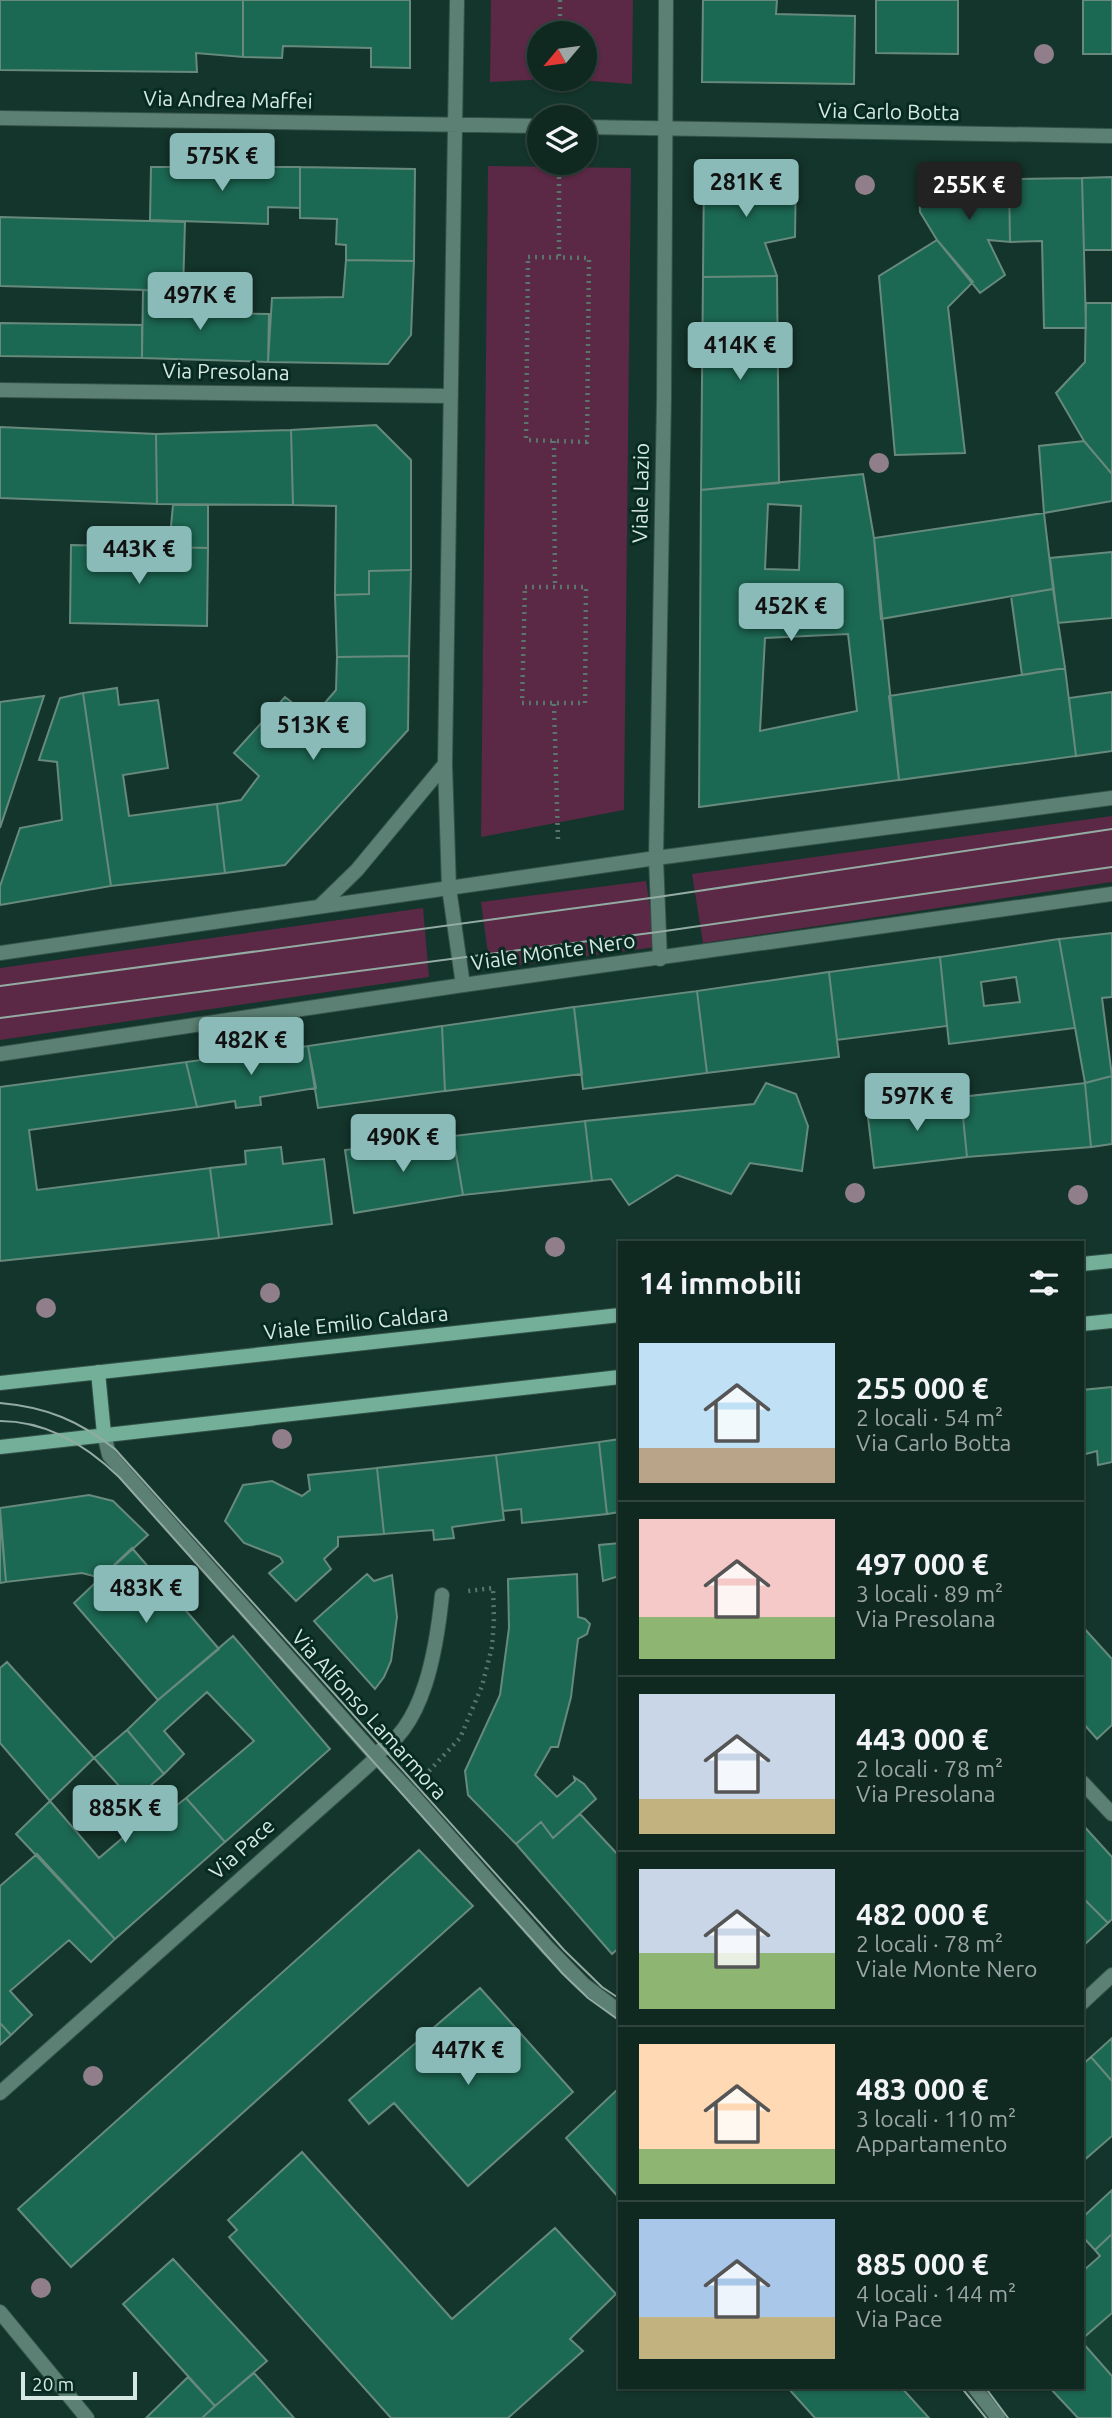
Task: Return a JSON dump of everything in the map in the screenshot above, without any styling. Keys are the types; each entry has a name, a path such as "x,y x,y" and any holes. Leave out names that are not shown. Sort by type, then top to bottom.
{"main road":[{"path":"1084,1264 1112,1261"},
{"name":"Viale Emilio Caldara","path":"0,1383 618,1315"},
{"path":"1084,1324 1112,1321"},
{"path":"98,1373 104,1434"},
{"path":"0,1447 618,1377"}],"street":[{"path":"457,0 445,764 449,888 463,985"},
{"name":"Viale Lazio","path":"660,959 656,858 664,399 666,0"},
{"name":"Via Andrea Maffei","path":"0,118 456,124"},
{"path":"456,124 527,126"},
{"path":"597,127 665,129"},
{"name":"Via Carlo Botta","path":"665,129 1112,136"},
{"name":"Via Presolana","path":"0,390 451,396"},
{"path":"321,905 357,870 445,764"},
{"path":"0,953 656,858 1112,798"},
{"name":"Viale Monte Nero","path":"0,1054 463,985 1112,894"},
{"name":"Via Alfonso Lamarmora","path":"104,1434 109,1455 374,1755 547,1947 583,1984 618,2010"},
{"name":"Via Pace","path":"0,2093 351,1781 373,1761 374,1755 385,1750 398,1737 415,1710 429,1673 438,1634 442,1595"},
{"path":"1084,1784 1112,1814"},
{"path":"1084,2001 1112,1976"},
{"path":"0,2312 87,2418"},
{"path":"976,2389 998,2418"}],"path":[{"path":"560,0 560,21"},
{"path":"559,175 559,257"},
{"path":"528,257 559,257 589,258 587,442 526,440 528,257"},
{"path":"554,441 555,587"},
{"path":"525,586 586,587 585,704 554,704 522,704 525,586"},
{"path":"554,704 558,841"},
{"path":"429,1771 460,1738 482,1686 492,1647 493,1588 442,1595"}],"shaded area":[{"path":"491,0 633,0 632,84 597,81 597,21 527,21 527,80 490,82"},
{"path":"488,166 527,167 527,175 597,175 597,168 631,168 624,810 481,837"},
{"path":"1112,816 1112,882 703,943 692,874"},
{"path":"646,881 656,947 490,969 481,902"},
{"path":"423,908 429,977 0,1040 0,968"},
{"path":"1112,2234 1112,2418 1078,2418 1051,2389 1084,2389 1084,2270 1100,2256 1095,2250"}],"building":[{"path":"0,0 243,0 243,57 196,53 197,72 0,70"},
{"path":"243,0 410,0 410,68 371,67 371,48 283,46 282,58 243,57"},
{"path":"703,0 777,0 776,14 855,16 854,84 702,82"},
{"path":"876,0 958,0 958,54 876,53"},
{"path":"1083,0 1112,0 1112,54 1083,54"},
{"path":"151,167 300,167 300,208 268,207 268,224 150,220"},
{"path":"300,167 415,169 414,261 346,260 346,245 336,244 337,219 300,218"},
{"path":"704,167 796,169 795,237 765,243 777,276 703,277"},
{"path":"919,177 1009,179 1010,242 988,240 1005,275 980,293 937,240 920,212"},
{"path":"1112,177 1112,250 1084,250 1082,178"},
{"path":"1082,178 1086,328 1044,328 1042,241 1010,242 1009,179"},
{"path":"0,217 185,222 183,291 0,286"},
{"path":"937,240 973,282 948,307 965,453 895,455 879,276"},
{"path":"346,260 414,261 411,335 388,364 268,362 272,298 343,297"},
{"path":"777,276 779,483 701,490 703,277"},
{"path":"143,290 183,291 183,312 269,314 268,362 142,358"},
{"path":"1086,303 1112,303 1112,474 1084,441 1056,393 1085,362"},
{"path":"0,323 142,325 142,358 0,356"},
{"path":"376,425 411,460 411,570 369,571 369,594 335,595 336,506 293,505 291,430"},
{"path":"0,427 156,434 157,504 0,498"},
{"path":"291,430 293,505 157,504 156,434"},
{"path":"1084,441 1112,474 1112,501 1044,513 1039,446"},
{"path":"863,474 874,538 899,780 699,807 701,490","holes":["768,504 801,506 799,570 765,569","848,634 857,711 760,731 765,638"]},
{"path":"173,505 208,505 208,548 169,547"},
{"path":"1044,513 1053,589 881,619 874,538"},
{"path":"71,545 208,548 207,626 70,623"},
{"path":"1112,552 1112,618 1058,623 1050,558"},
{"path":"411,570 409,656 337,657 335,595 369,594 369,571"},
{"path":"1053,589 1065,668 1022,675 1011,596"},
{"path":"409,656 408,730 285,865 225,873 217,804 241,800 259,776 234,753 285,697 312,718 336,690 337,657"},
{"path":"1065,668 1076,756 899,780 889,696"},
{"path":"117,688 119,705 158,700 168,768 123,775 129,816 217,804 225,873 111,886 83,693"},
{"path":"1112,692 1112,751 1076,756 1069,698"},
{"path":"83,693 111,886 0,905 0,886 20,828 62,820 57,762 39,760 60,698"},
{"path":"44,696 0,828 0,702"},
{"path":"1112,933 1112,997 1102,998 1112,1076 1085,1083 1059,939"},
{"path":"1059,939 1075,1028 949,1044 940,957","holes":["1016,977 1020,1002 984,1006 981,982"]},
{"path":"940,957 947,1026 837,1040 829,972"},
{"path":"829,972 839,1057 707,1073 697,991"},
{"path":"697,991 707,1073 583,1089 574,1007"},
{"path":"574,1007 582,1074 445,1091 442,1026"},
{"path":"442,1026 445,1091 318,1108 308,1046"},
{"path":"308,1046 316,1088 260,1097 261,1105 236,1108 235,1101 197,1107 186,1062"},
{"path":"186,1062 197,1107 29,1130 37,1190 210,1168 219,1238 0,1261 0,1087"},
{"path":"1112,1076 1112,1144 1091,1147 1085,1083"},
{"path":"766,1083 796,1094 808,1126 802,1171 750,1163 731,1194 677,1175 629,1205 611,1179 592,1181 585,1121 754,1104"},
{"path":"1085,1083 1091,1147 967,1157 961,1097"},
{"path":"961,1097 967,1157 874,1168 867,1109"},
{"path":"585,1121 592,1181 463,1195 453,1136"},
{"path":"453,1136 463,1195 354,1213 345,1150"},
{"path":"281,1147 283,1164 324,1159 332,1224 219,1238 210,1168 246,1164 245,1151"},
{"path":"1112,1387 1112,1462 1098,1465 1097,1451 1084,1454 1084,1390"},
{"path":"618,1439 618,1512 607,1514 599,1442"},
{"path":"599,1442 607,1514 522,1523 521,1509 503,1511 496,1455"},
{"path":"496,1455 504,1520 452,1527 454,1538 434,1540 433,1530 384,1534 377,1468"},
{"path":"377,1468 384,1534 338,1537 338,1546 324,1559 331,1569 296,1601 269,1573 283,1562 280,1557 244,1543 225,1521 243,1485 272,1481 302,1496 310,1490 308,1475"},
{"path":"89,1495 113,1501 148,1535 101,1578 82,1573 6,1582 0,1508"},
{"path":"0,1516 6,1582 0,1583"},
{"path":"618,1543 618,1576 603,1581 599,1545"},
{"path":"132,1548 219,1649 158,1700 74,1603"},
{"path":"367,1574 374,1581 392,1575 397,1617 391,1661 375,1689 314,1621"},
{"path":"577,1574 578,1617 590,1624 587,1634 578,1639 571,1697 558,1747 551,1747 535,1775 557,1797 575,1781 574,1777 584,1784 596,1799 553,1838 541,1822 516,1844 468,1795 465,1771 500,1695 509,1628 508,1579"},
{"path":"1084,1628 1112,1659 1112,1725 1097,1739 1084,1724"},
{"path":"233,1636 330,1749 225,1842 186,1798 254,1741 207,1692 164,1731 184,1754 164,1774 127,1730"},
{"path":"7,1662 94,1758 50,1801 0,1743 0,1668"},
{"path":"127,1730 164,1774 151,1785 172,1809 186,1798 225,1842 115,1939 16,1834 50,1801 99,1858 147,1817 94,1758"},
{"path":"580,1814 618,1855 618,1949 612,1954 516,1844 541,1822 553,1838"},
{"path":"1084,1826 1112,1857 1112,1919 1108,1923 1084,1899"},
{"path":"419,1850 473,1906 71,2267 18,2209"},
{"path":"37,1854 115,1939 91,1962 69,1940 10,1991 32,2015 11,2035 0,2023 0,1886"},
{"path":"1084,1899 1108,1923 1084,1945"},
{"path":"480,1988 573,2092 468,2186 394,2103 369,2124 349,2100"},
{"path":"0,2023 11,2035 0,2045"},
{"path":"1112,2038 1112,2081 1091,2057"},
{"path":"1091,2057 1112,2081 1112,2136 1084,2160 1084,2063"},
{"path":"618,2089 618,2197 566,2138"},
{"path":"302,2152 452,2319 555,2228 616,2294 570,2339 583,2351 508,2418 391,2418 229,2237 237,2230 228,2220"},
{"path":"1112,2190 1112,2234 1095,2250 1084,2238 1084,2216"},
{"path":"1112,2234 1112,2313 1084,2337 1084,2270 1100,2256 1095,2250"},
{"path":"173,2259 267,2361 215,2406 123,2304"},
{"path":"1084,2344 1112,2376 1112,2418 1078,2418 1051,2389 1084,2389"},
{"path":"254,2373 294,2418 202,2418 215,2406"},
{"path":"188,2377 215,2406 202,2418 146,2418"},
{"path":"789,2389 903,2389 929,2418 815,2418"}],"tram line":[{"path":"0,986 658,897 1112,829"},
{"path":"0,1018 658,932 1112,867"},
{"path":"0,1403 33,1408 62,1417 115,1449 564,1950 602,1987 618,1998"},
{"path":"0,1421 34,1425 65,1437 93,1455 119,1477 563,1974 588,1998 618,2020"},
{"path":"963,2389 986,2418"},
{"path":"986,2389 1008,2418"}]}
